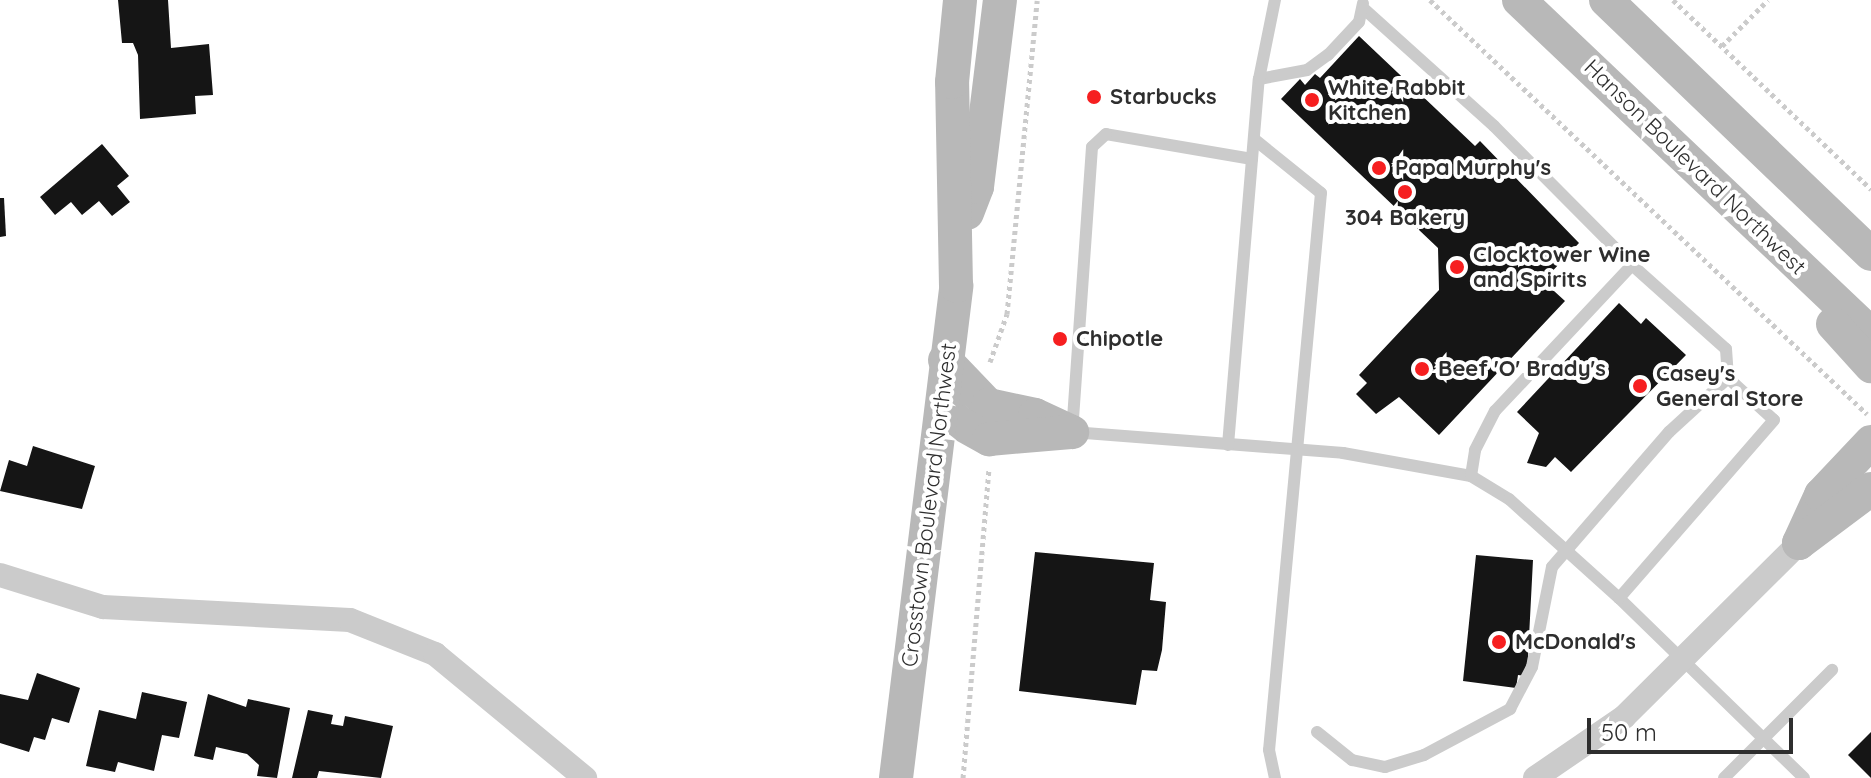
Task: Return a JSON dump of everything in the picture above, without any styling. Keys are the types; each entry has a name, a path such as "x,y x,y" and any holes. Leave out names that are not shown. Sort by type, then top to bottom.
{"main road":[{"name":"Crosstown Boulevard Northwest","path":"896,778 943,403 959,232 952,82 960,0"},
{"name":"Crosstown Boulevard Northwest","path":"959,232 977,187 1000,0"},
{"name":"Hanson Boulevard Northwest","path":"1519,0 1871,334"},
{"path":"1606,0 1871,254"},
{"path":"1578,56 1635,79 1871,304"},
{"path":"1578,56 1602,103 1871,366"},
{"path":"945,360 988,405 1035,415 1072,432"},
{"path":"943,403 956,421 989,439 1072,432"},
{"path":"1799,543 1821,495 1871,442"},
{"path":"1799,543 1871,489"}],"street":[{"path":"1535,778 1624,717 1799,543"},
{"path":"0,575 103,607 350,620 435,654 585,778"}],"lane":[{"path":"1228,445 1259,79 1275,0"},
{"path":"1259,79 1307,70 1359,22 1362,4"},
{"path":"1362,4 1494,126 1632,265 1726,349 1728,378 1774,420 1619,598"},
{"path":"1252,159 1106,134 1092,147 1072,432 1296,449 1471,476 1509,499 1619,598 1804,778"},
{"path":"1254,139 1321,193 1269,750 1275,778"},
{"path":"1471,476 1475,450 1495,411 1632,265"},
{"path":"1317,732 1352,760 1385,767 1424,755 1510,709 1525,690 1545,582 1564,549 1669,432 1728,378"},
{"path":"1724,778 1832,670"}],"path":[{"path":"989,380 1007,314 1037,0"},
{"path":"1430,0 1871,417"},
{"path":"1673,0 1871,189"},
{"path":"1722,46 1768,0"},
{"path":"963,778 987,555 989,461"}],"building":[{"path":"118,0 168,0 171,48 209,44 213,95 195,96 196,114 140,119 138,55 133,43 122,43"},
{"path":"1359,36 1475,146 1480,141 1579,243 1543,281 1565,301 1439,435 1399,397 1376,414 1356,394 1367,383 1359,375 1439,290 1438,248 1281,99 1300,79 1305,85 1315,74 1320,78"},
{"path":"102,144 129,176 117,186 130,202 112,216 99,201 82,215 71,202 55,215 40,197"},
{"path":"0,198 4,198 6,236 0,237"},
{"path":"1619,303 1641,324 1646,318 1686,355 1571,472 1555,457 1546,467 1527,463 1539,433 1517,412"},
{"path":"33,446 95,466 82,509 0,491 9,460 27,466"},
{"path":"1035,552 1154,563 1150,600 1166,602 1162,650 1157,671 1142,670 1136,705 1019,691"},
{"name":"McDonald's","path":"1476,555 1533,560 1527,676 1518,675 1516,688 1463,681"},
{"path":"37,673 80,688 69,723 52,718 45,740 34,737 29,752 0,743 0,694 28,700"},
{"path":"142,692 187,702 179,738 162,735 154,771 118,762 115,772 86,766 99,710 136,719"},
{"path":"208,694 246,707 248,699 290,708 277,778 257,776 259,765 247,754 216,747 213,760 194,756"},
{"path":"308,710 333,715 331,724 343,726 345,716 393,726 381,778 319,771 317,778 292,778"},
{"path":"1871,732 1871,778 1848,755"}],"place":[{"name":"Starbucks","path":"1094,97"},
{"name":"White Rabbit Kitchen","path":"1312,100"},
{"name":"Papa Murphy's","path":"1379,168"},
{"name":"304 Bakery","path":"1405,192"},
{"name":"Clocktower Wine and Spirits","path":"1457,267"},
{"name":"Chipotle","path":"1060,339"},
{"name":"Beef 'O' Brady's","path":"1422,369"},
{"name":"Casey's General Store","path":"1640,386"},
{"name":"McDonald's","path":"1499,642"}]}
